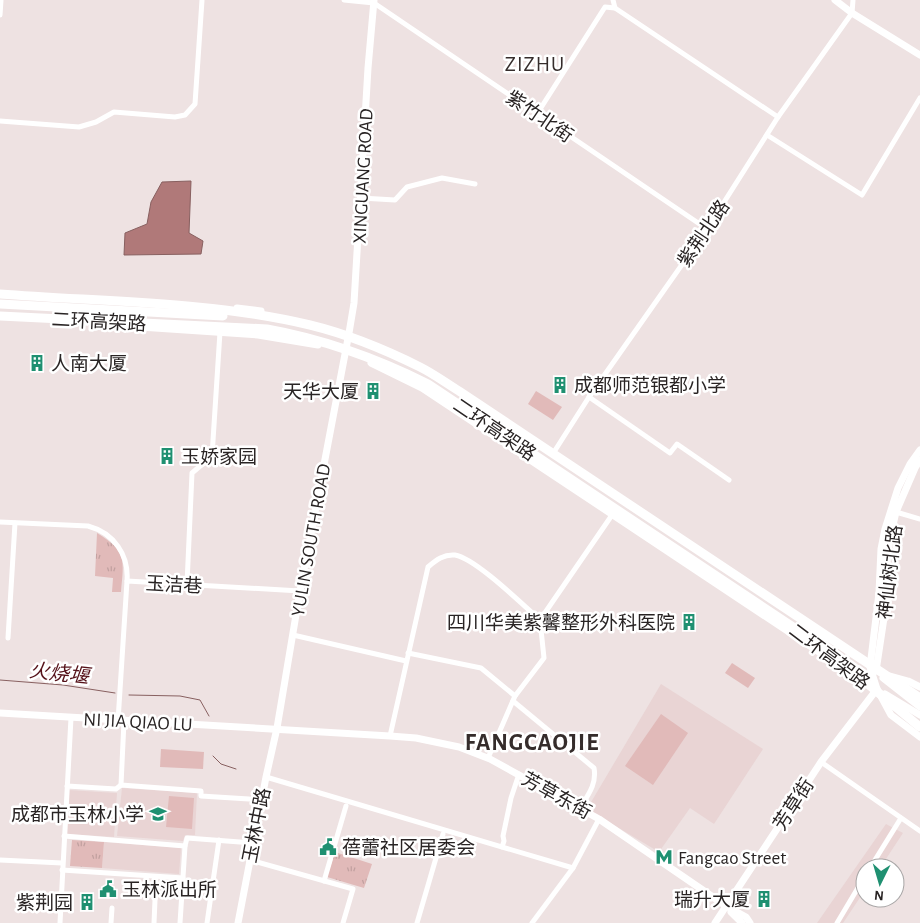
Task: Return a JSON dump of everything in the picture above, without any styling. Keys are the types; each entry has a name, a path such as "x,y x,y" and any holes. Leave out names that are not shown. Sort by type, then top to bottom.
{"highway":[{"name":"二环高架路","path":"0,292 228,311 310,325 369,345 420,367 459,391 920,698"},
{"path":"0,299 226,314 292,320 337,329"},
{"path":"0,311 6,306 276,319"},
{"path":"6,306 205,321 267,329"},
{"name":"二环高架路","path":"0,316 267,329 296,334 355,351 428,384 790,625 846,666 920,727"},
{"path":"0,316 196,324 267,331 292,336 310,343"}],"main road":[{"path":"835,0 852,13 920,56"},
{"name":"XINGUANG ROAD","path":"346,352 354,303 368,68 374,1"},
{"path":"0,292 238,308 274,314 350,332 380,345 436,374 554,452 873,670 920,707"},
{"path":"62,295 95,305"},
{"path":"0,316 258,335 310,343 346,352 422,388 612,515 877,689 920,715"},
{"name":"YULIN SOUTH ROAD","path":"277,728 300,591 346,352"},
{"path":"873,670 881,549 885,529 898,488 910,464 920,450"},
{"name":"神仙树北路","path":"877,689 873,670 884,618 888,547 896,512 914,468 920,460"},
{"path":"873,670 908,681 920,687"},
{"path":"877,689 891,715 920,737"},
{"name":"芳草街","path":"715,923 821,762 877,689"},
{"name":"NI JIA QIAO LU","path":"0,713 277,728"},
{"name":"芳草东街","path":"277,728 416,738 459,747 488,758 599,819 726,906"},
{"name":"玉林中路","path":"238,923 277,728"},
{"path":"726,906 742,923"},
{"path":"726,906 746,917 750,923"}],"street":[{"path":"0,15 1,0"},
{"path":"0,122 79,127 96,122 114,112 186,115 195,104 202,0"},
{"path":"344,0 374,1"},
{"path":"538,114 605,7 603,0"},
{"path":"613,0 615,8"},
{"path":"852,13 853,0"},
{"name":"紫竹北街","path":"374,1 707,229"},
{"path":"605,7 615,8 778,117"},
{"name":"紫荆北路","path":"554,452 589,398 707,229 778,117 852,13"},
{"path":"767,135 862,195 920,98"},
{"path":"361,198 395,200 407,186 442,178 474,184"},
{"path":"187,584 192,473 212,456 220,332"},
{"path":"589,398 670,453 677,444 729,480"},
{"path":"896,512 920,519"},
{"path":"488,758 514,699 544,658 540,620 612,515"},
{"path":"0,522 88,526 95,528 115,541 120,548 127,564 127,581"},
{"path":"8,638 16,523"},
{"path":"390,736 428,567 439,558 455,555 474,563 540,620"},
{"name":"玉洁巷","path":"121,785 121,721 127,581 300,591"},
{"path":"293,635 406,661"},
{"path":"408,652 481,668 594,768 596,777 594,784 580,808"},
{"path":"60,923 71,718"},
{"path":"821,762 920,831"},
{"path":"502,847 511,798 519,774"},
{"path":"266,777 573,868"},
{"path":"67,786 116,789 121,785 201,791 201,796 249,799"},
{"path":"324,881 346,806"},
{"path":"876,858 900,818"},
{"path":"532,923 573,868 599,819"},
{"path":"417,923 443,834"},
{"path":"64,836 185,846"},
{"path":"180,923 187,838 253,843"},
{"path":"207,923 219,840"},
{"path":"0,860 62,864"},
{"path":"250,860 353,889 343,923"},
{"path":"62,870 183,878"},
{"path":"154,923 156,877"},
{"path":"837,923 855,893"},
{"path":"110,923 112,908"}],"shaded area":[{"path":"191,181 189,233 203,241 201,254 124,255 125,233 147,224 151,202 162,182"},
{"path":"661,684 763,749 714,824 690,808 659,852 587,809"},
{"name":"成都市玉林小学","path":"122,788 197,793 195,835 185,835 183,841 117,836"},
{"path":"69,790 117,793 114,837 66,834"},
{"path":"886,824 903,833 887,858 862,858"},
{"path":"104,842 181,848 179,874 102,868"},
{"path":"855,868 855,905 843,923 817,923"}],"green space":[{"path":"536,391 562,407 553,420 528,404"},
{"path":"97,533 107,539 119,551 123,564 121,592 112,592 113,578 95,576"},
{"path":"732,663 755,678 748,688 725,673"},
{"path":"661,714 688,733 653,785 625,766"},
{"path":"161,749 204,752 203,769 160,767"},
{"path":"169,796 194,798 192,829 166,827"},
{"path":"72,840 104,842 102,868 70,866"},
{"path":"335,852 372,864 364,888 327,877"}],"waterway":[{"name":"火烧堰","path":"0,680 63,685 115,693"},
{"name":"火烧堰","path":"129,695 180,696 200,700 209,716"},
{"name":"火烧堰","path":"213,756 221,764 236,769"}],"place":[{"name":"人南大厦","path":"37,363"},
{"name":"成都师范银都小学","path":"560,385"},
{"name":"天华大厦","path":"373,391"},
{"name":"玉娇家园","path":"167,456"},
{"name":"四川华美紫馨整形外科医院","path":"689,622"},
{"name":"成都市玉林小学","path":"158,814"},
{"name":"蓓蕾社区居委会","path":"328,847"},
{"name":"Fangcao Street","path":"664,857"},
{"name":"玉林派出所","path":"108,889"},
{"name":"瑞升大厦","path":"764,899"},
{"name":"紫荆园","path":"87,902"}],"district":[{"name":"ZIZHU","path":"535,64"},
{"name":"FANGCAOJIE","path":"532,742"}]}
